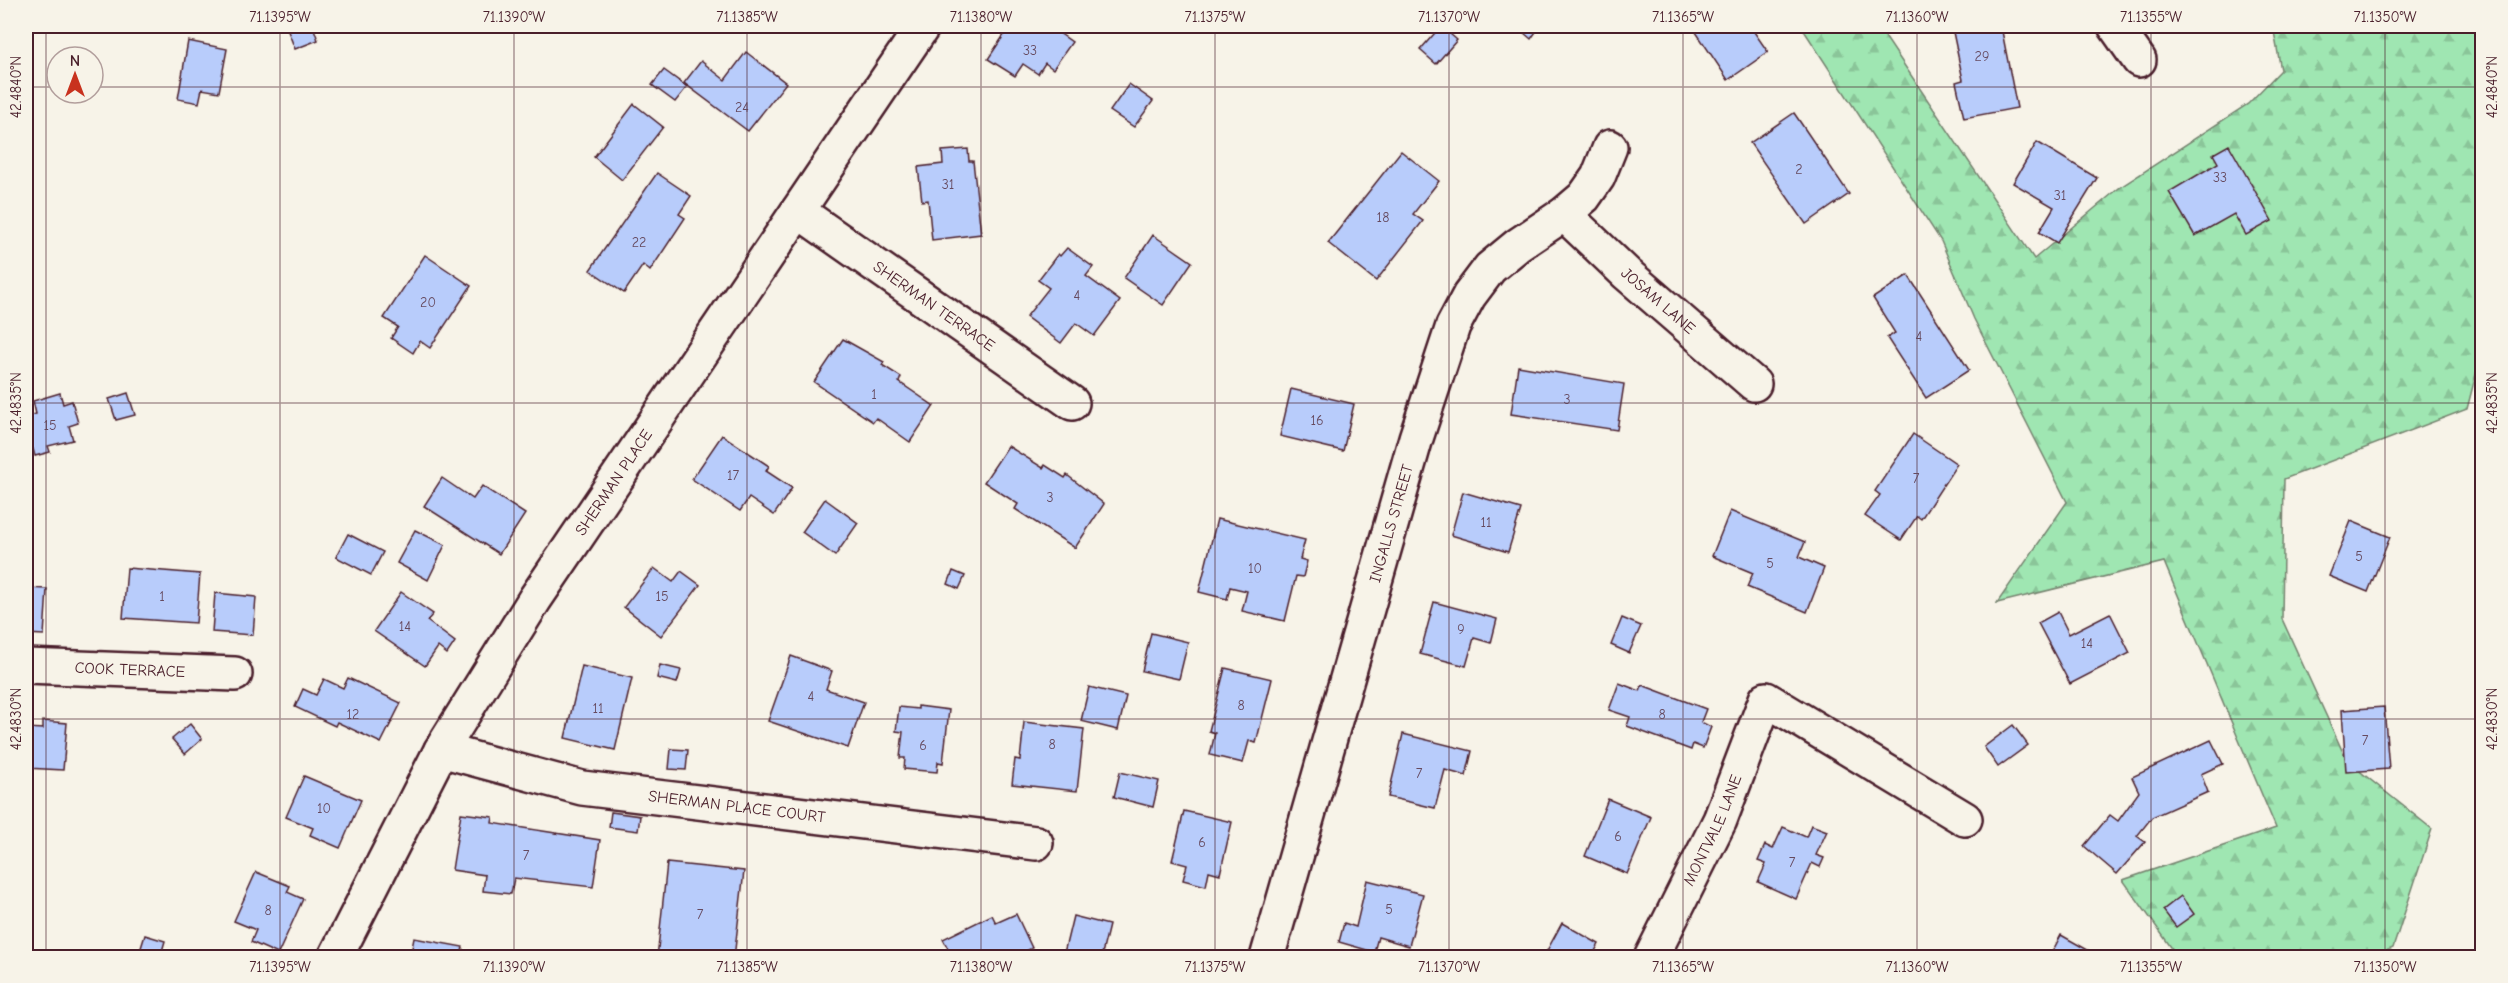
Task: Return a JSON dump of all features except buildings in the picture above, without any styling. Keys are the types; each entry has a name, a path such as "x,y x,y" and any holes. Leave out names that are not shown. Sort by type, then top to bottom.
{"street":[{"name":"SHERMAN PLACE","path":"335,957 441,750 536,599 923,26"},
{"path":"2115,26 2139,60"},
{"name":"INGALLS STREET","path":"1267,957 1416,438 1454,326 1474,290 1490,268 1518,245 1564,214 1584,196 1598,177 1610,147"},
{"name":"SHERMAN TERRACE","path":"798,211 1072,403"},
{"name":"JOSAM LANE","path":"1564,214 1627,274 1754,384"},
{"name":"COOK TERRACE","path":"26,666 235,674"},
{"name":"MONTVALE LANE","path":"1651,957 1720,820 1766,699 1965,819"},
{"name":"SHERMAN PLACE COURT","path":"441,750 582,788 1036,843"}],"green space":[{"path":"1801,26 1878,26 2034,259 2119,188 2248,104 2281,70 2273,26 2482,26 2482,351 2467,409 2284,479 2282,619 2347,761 2432,829 2393,948 2370,958 2178,957 2123,880 2276,828 2164,562 1997,603 2067,502 1974,319 1941,241"}]}
